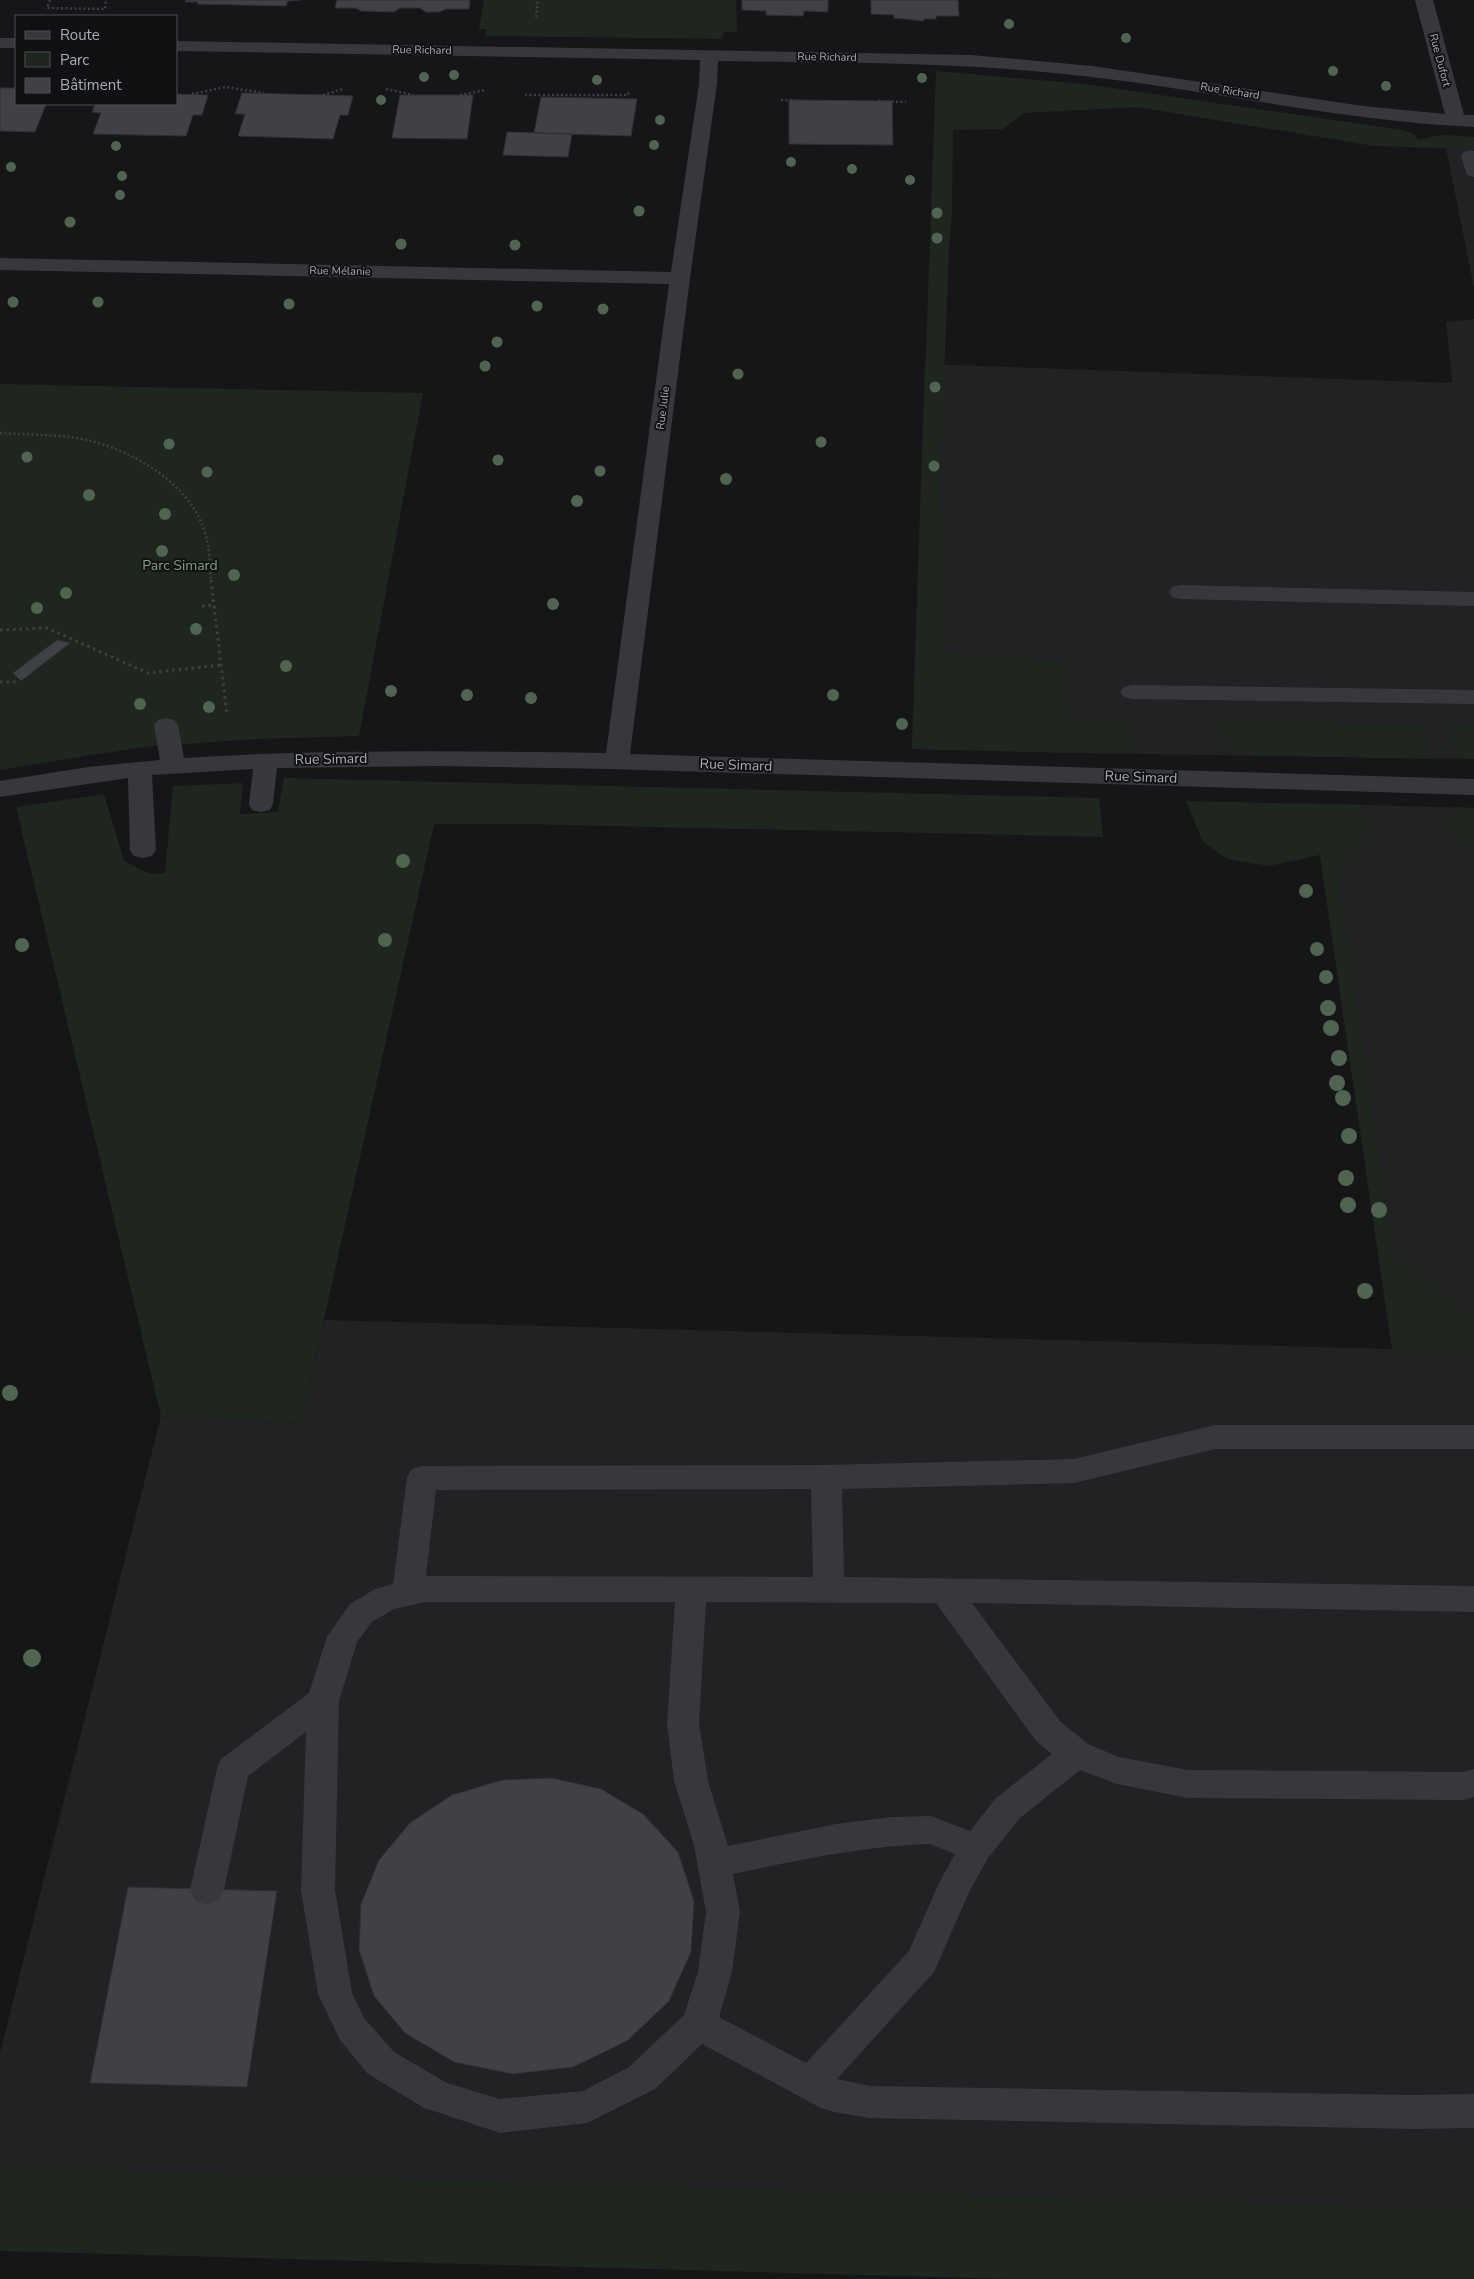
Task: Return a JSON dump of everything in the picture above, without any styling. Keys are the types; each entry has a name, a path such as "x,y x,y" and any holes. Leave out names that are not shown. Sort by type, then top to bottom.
{"street":[{"name":"Rue Dufort","path":"1424,0 1465,121"},
{"path":"0,42 15,43"},
{"name":"Rue Richard","path":"178,46 1018,62 1128,75 1317,105 1465,121"},
{"name":"Rue Julie","path":"617,761 680,278 708,84 709,56"},
{"name":"Rue Mélanie","path":"0,264 680,278"},
{"path":"1180,592 1474,599"},
{"path":"1132,692 1474,697"},
{"path":"166,725 173,765"},
{"name":"Rue Simard","path":"0,789 80,775 173,765 266,760 395,759 617,761 1474,787"},
{"path":"260,804 266,760"},
{"path":"140,768 143,850"},
{"path":"408,1593 422,1478 826,1477 1074,1471 1215,1437 1474,1437"},
{"path":"826,1477 829,1590"},
{"path":"691,1589 683,1724 690,1781 711,1845 723,1912 715,1972 699,2024 642,2078 588,2107 500,2116 437,2096 381,2063 352,2029 334,1994 318,1890 323,1701 343,1637 361,1613 386,1598 425,1589 691,1589 944,1590 1474,1599"},
{"path":"944,1590 1048,1731 1076,1754 1117,1770 1188,1784 1463,1786 1474,1784"},
{"path":"207,1890 233,1769 323,1701"},
{"path":"810,2084 922,1961 956,1883 976,1848 1008,1808 1076,1754"},
{"path":"714,1863 836,1838 892,1831 931,1830 976,1848"},
{"path":"699,2024 834,2096 870,2102 1412,2112 1474,2111"}],"path":[{"path":"50,0 47,8 105,9 106,0"},
{"path":"192,94 225,87 264,94"},
{"path":"525,94 566,96 628,95 629,88"},
{"path":"323,95 343,89"},
{"path":"386,89 413,95"},
{"path":"460,95 488,90"},
{"path":"781,100 807,100"},
{"path":"878,101 906,102"},
{"path":"0,433 59,436 89,440 119,450 143,463 183,492 202,520 206,536 227,715"},
{"path":"202,606 214,605"},
{"path":"0,630 47,628 148,673 221,665"},
{"path":"0,682 18,682"}],"shaded area":[{"path":"1445,135 1474,137 1474,288 1446,148"},
{"path":"1474,319 1474,759 912,749 925,364 1452,383 1446,322"},
{"path":"1300,803 1474,808 1474,2230 0,2187 0,2053 161,1416 301,1423 324,1320 1392,1349 1320,855"}],"green space":[{"path":"484,0 736,0 737,32 724,32 722,39 485,36 486,29 479,29"},
{"path":"936,71 1085,84 1402,130 1412,133 1419,140 1440,135 1474,137 1474,149 1374,146 1138,107 1024,113 1003,129 953,130 952,213 941,456 943,652 1064,661 1067,719 1129,719 1133,750 1076,753 912,749"},
{"name":"Parc Simard","path":"0,384 423,393 359,736 257,739 142,747 0,770"},
{"path":"1214,719 1423,725 1431,759 1253,755 1224,738"},
{"path":"1450,724 1474,725 1474,759 1457,758"},
{"path":"284,778 1099,798 1103,837 523,824 434,824 301,1423 161,1416 16,807 104,794 124,861 150,874 165,873 173,786 243,783 240,814 278,812"},
{"path":"1186,801 1360,805 1369,829 1337,870 1394,1257 1474,1323 1474,1353 1392,1349 1320,855 1269,866 1227,859 1203,842"},
{"path":"1458,807 1474,808 1474,850 1447,828"},
{"path":"0,2167 1474,2209 1474,2279 1009,2279 0,2251"}],"building":[{"path":"186,0 301,0 288,1 286,6 197,4 198,2 185,2"},
{"path":"337,0 470,0 469,9 446,9 439,12 426,12 420,8 400,8 394,12 335,8"},
{"path":"742,0 828,0 828,12 804,11 803,16 766,15 766,11 742,10"},
{"path":"871,0 958,0 959,16 936,16 936,19 924,19 923,21 894,18 894,15 871,14"},
{"path":"0,88 15,88 15,105 46,105 35,132 0,131"},
{"path":"242,93 353,96 348,115 340,115 333,139 238,136 245,114 235,114"},
{"path":"178,94 208,95 202,115 193,115 186,136 93,134 101,113 92,112 95,105 178,105"},
{"path":"400,95 473,95 467,139 392,138"},
{"path":"541,97 637,99 631,136 534,133"},
{"path":"789,100 892,101 893,145 789,144"},
{"path":"507,132 572,134 568,157 503,155"},
{"path":"57,640 70,643 21,681 13,673"},
{"path":"552,1778 601,1789 643,1814 678,1852 694,1901 691,1952 669,2001 627,2041 573,2067 513,2074 454,2062 405,2033 374,1996 359,1950 361,1904 379,1860 410,1823 452,1795 502,1780"},
{"path":"128,1887 277,1891 247,2087 90,2083"}]}
